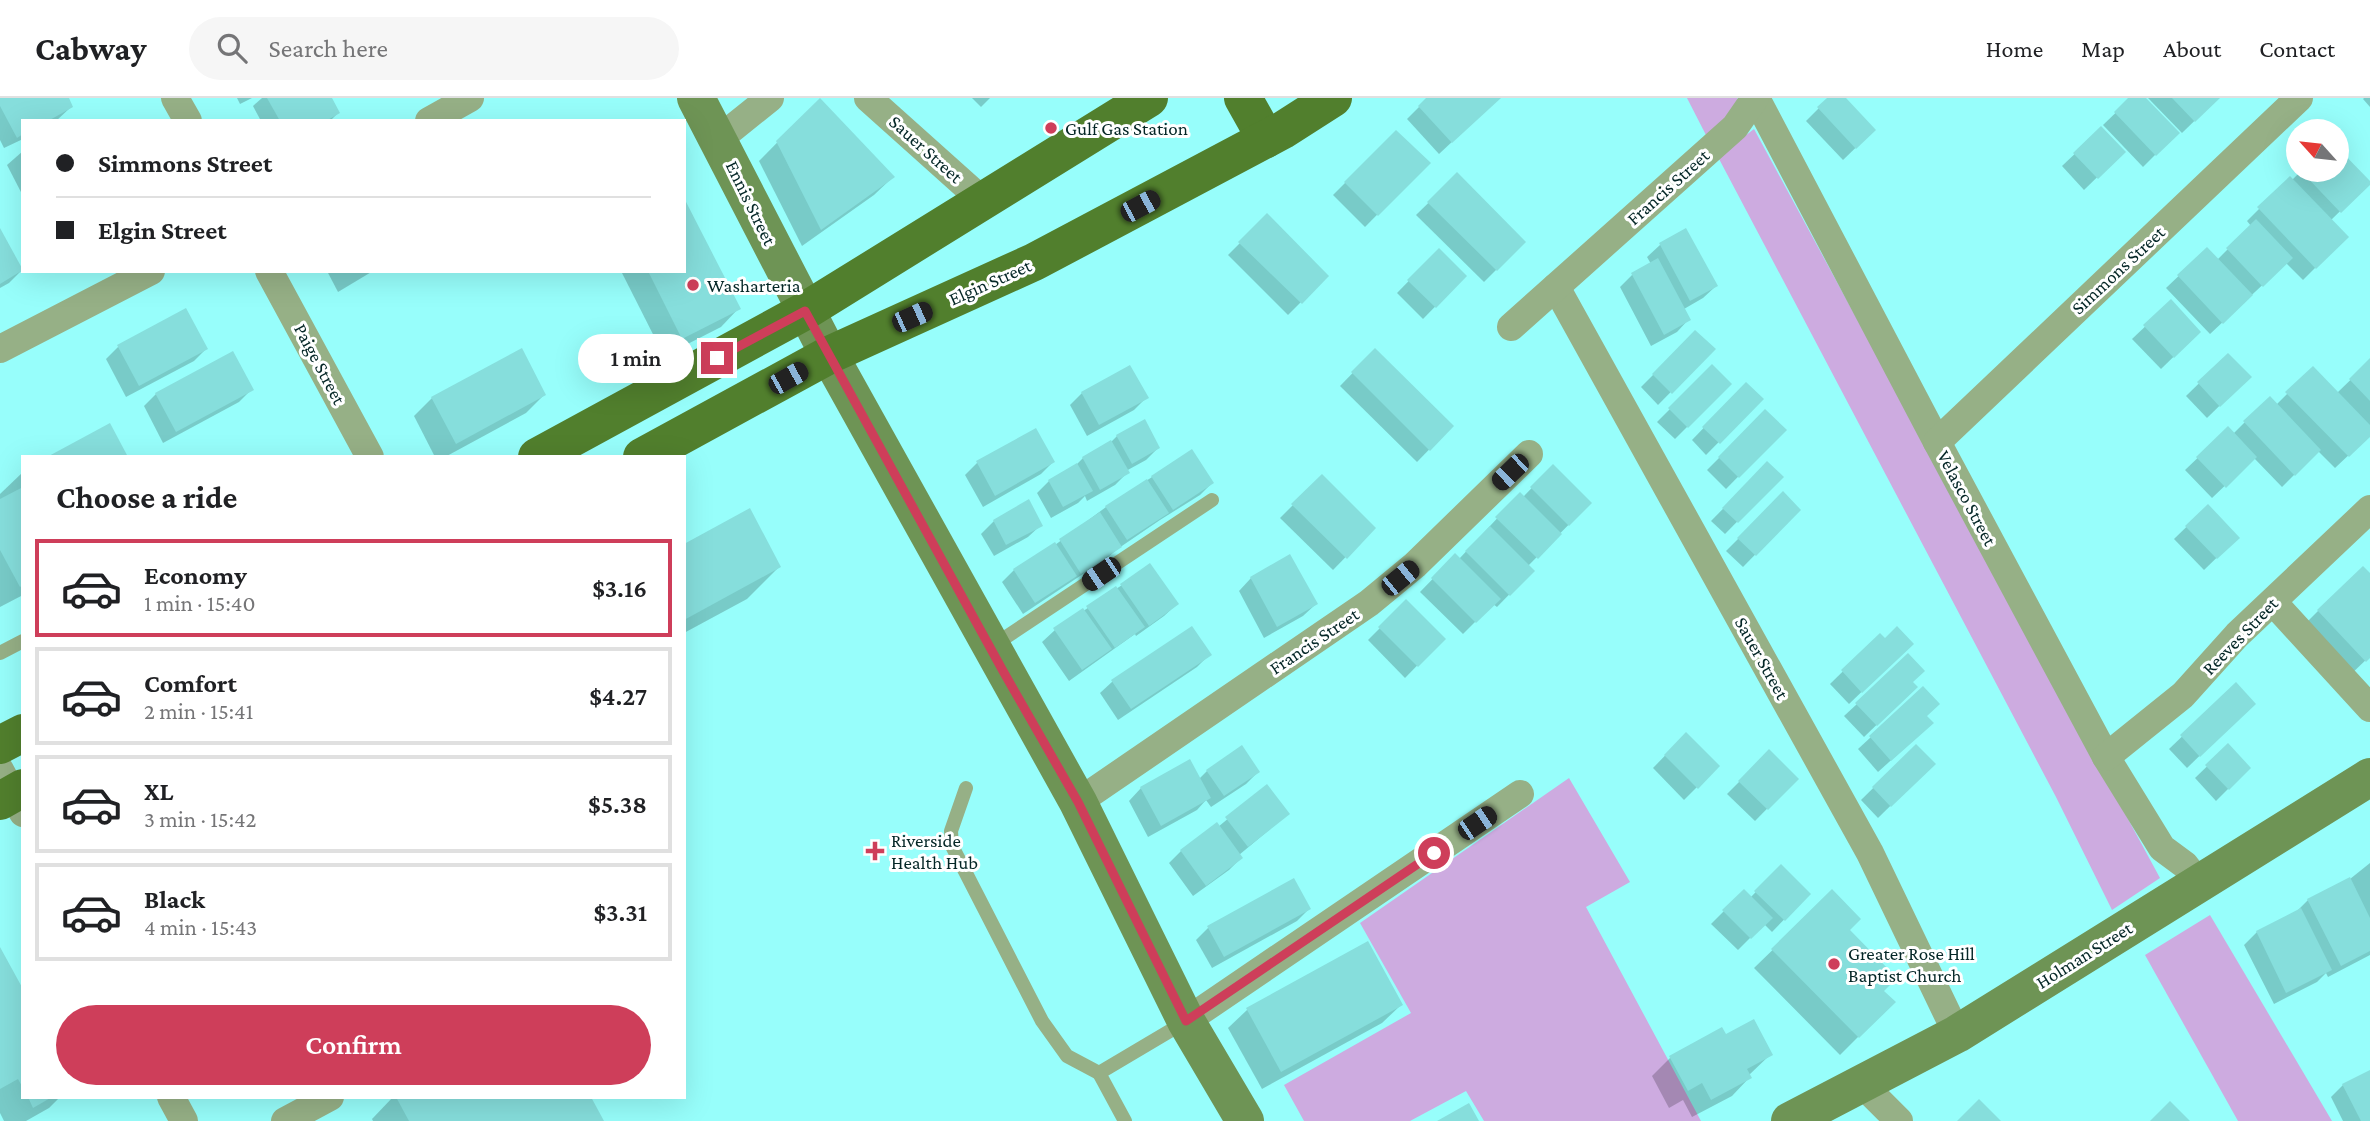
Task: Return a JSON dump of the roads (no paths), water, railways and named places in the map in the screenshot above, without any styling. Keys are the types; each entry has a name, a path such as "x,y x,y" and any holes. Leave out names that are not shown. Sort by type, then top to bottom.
{"main road":[{"path":"541,455 805,311 1149,98"},
{"path":"1243,98 1266,139"},
{"name":"Elgin Street","path":"646,455 829,355 1034,262 1266,139 1333,98"},
{"path":"0,745 21,734"}],"street":[{"path":"176,98 187,119"},
{"path":"433,119 470,98"},
{"name":"Ennis Street","path":"696,98 805,311 1078,802 1186,1021 1245,1121"},
{"path":"719,139 770,98"},
{"name":"Sauer Street","path":"868,98 983,201"},
{"name":"Francis Street","path":"1511,327 1735,127 1756,98"},
{"name":"Velasco Street","path":"1756,98 2106,757 2162,848 2185,865 2199,883"},
{"name":"Simmons Street","path":"1937,442 2299,98"},
{"path":"0,349 147,273"},
{"name":"Paige Street","path":"270,273 369,455"},
{"name":"Sauer Street","path":"1556,287 1870,853 1957,1034"},
{"name":"Francis Street","path":"1078,802 1369,603 1415,565 1529,454"},
{"name":"Reeves Street","path":"2106,757 2183,695 2237,635 2370,509"},
{"path":"2273,602 2370,708"},
{"name":"Holman Street","path":"1790,1121 1957,1034 2370,777"},
{"path":"1186,1021 1520,794"},
{"path":"1862,1084 1899,1121"},
{"path":"172,1099 184,1121"},
{"path":"285,1121 326,1099"}],"lane":[{"path":"990,648 1212,500"},
{"path":"0,653 21,642"},
{"path":"966,789 951,831 952,846 1042,1021 1067,1056 1099,1073 1125,1121"},
{"path":"1099,1073 1186,1021"}],"place":[{"name":"Gulf Gas Station","path":"1051,128"},
{"name":"Washarteria","path":"693,285"},
{"name":"Riverside Health Hub","path":"875,851"},
{"name":"Greater Rose Hill Baptist Church","path":"1834,964"}]}
